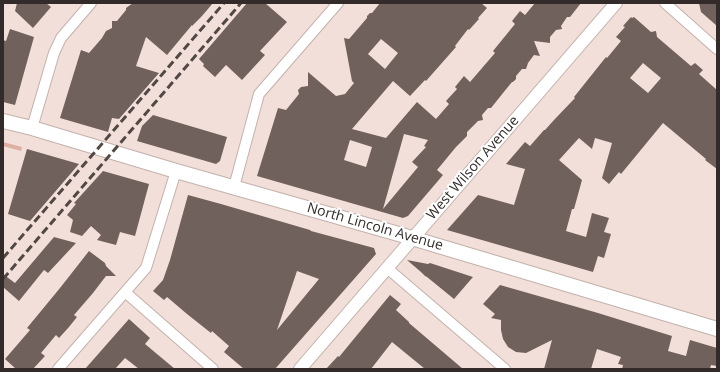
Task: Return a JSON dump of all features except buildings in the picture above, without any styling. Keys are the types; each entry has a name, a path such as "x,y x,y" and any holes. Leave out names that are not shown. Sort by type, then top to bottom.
{"main road":[{"name":"North Lincoln Avenue","path":"3,121 32,128 176,171 413,238 717,329"}],"street":[{"path":"32,128 54,53 61,38 91,3"},
{"path":"234,187 259,94 338,3"},
{"name":"West Wilson Avenue","path":"300,369 616,3"},
{"path":"665,3 717,49"},
{"path":"58,369 146,268 176,171"},
{"path":"387,268 505,369"},
{"path":"125,292 213,369"}],"shaded area":[{"path":"3,142 22,147 21,151 3,146"}],"railway":[{"path":"3,258 224,3"},
{"path":"3,279 241,3"}]}
